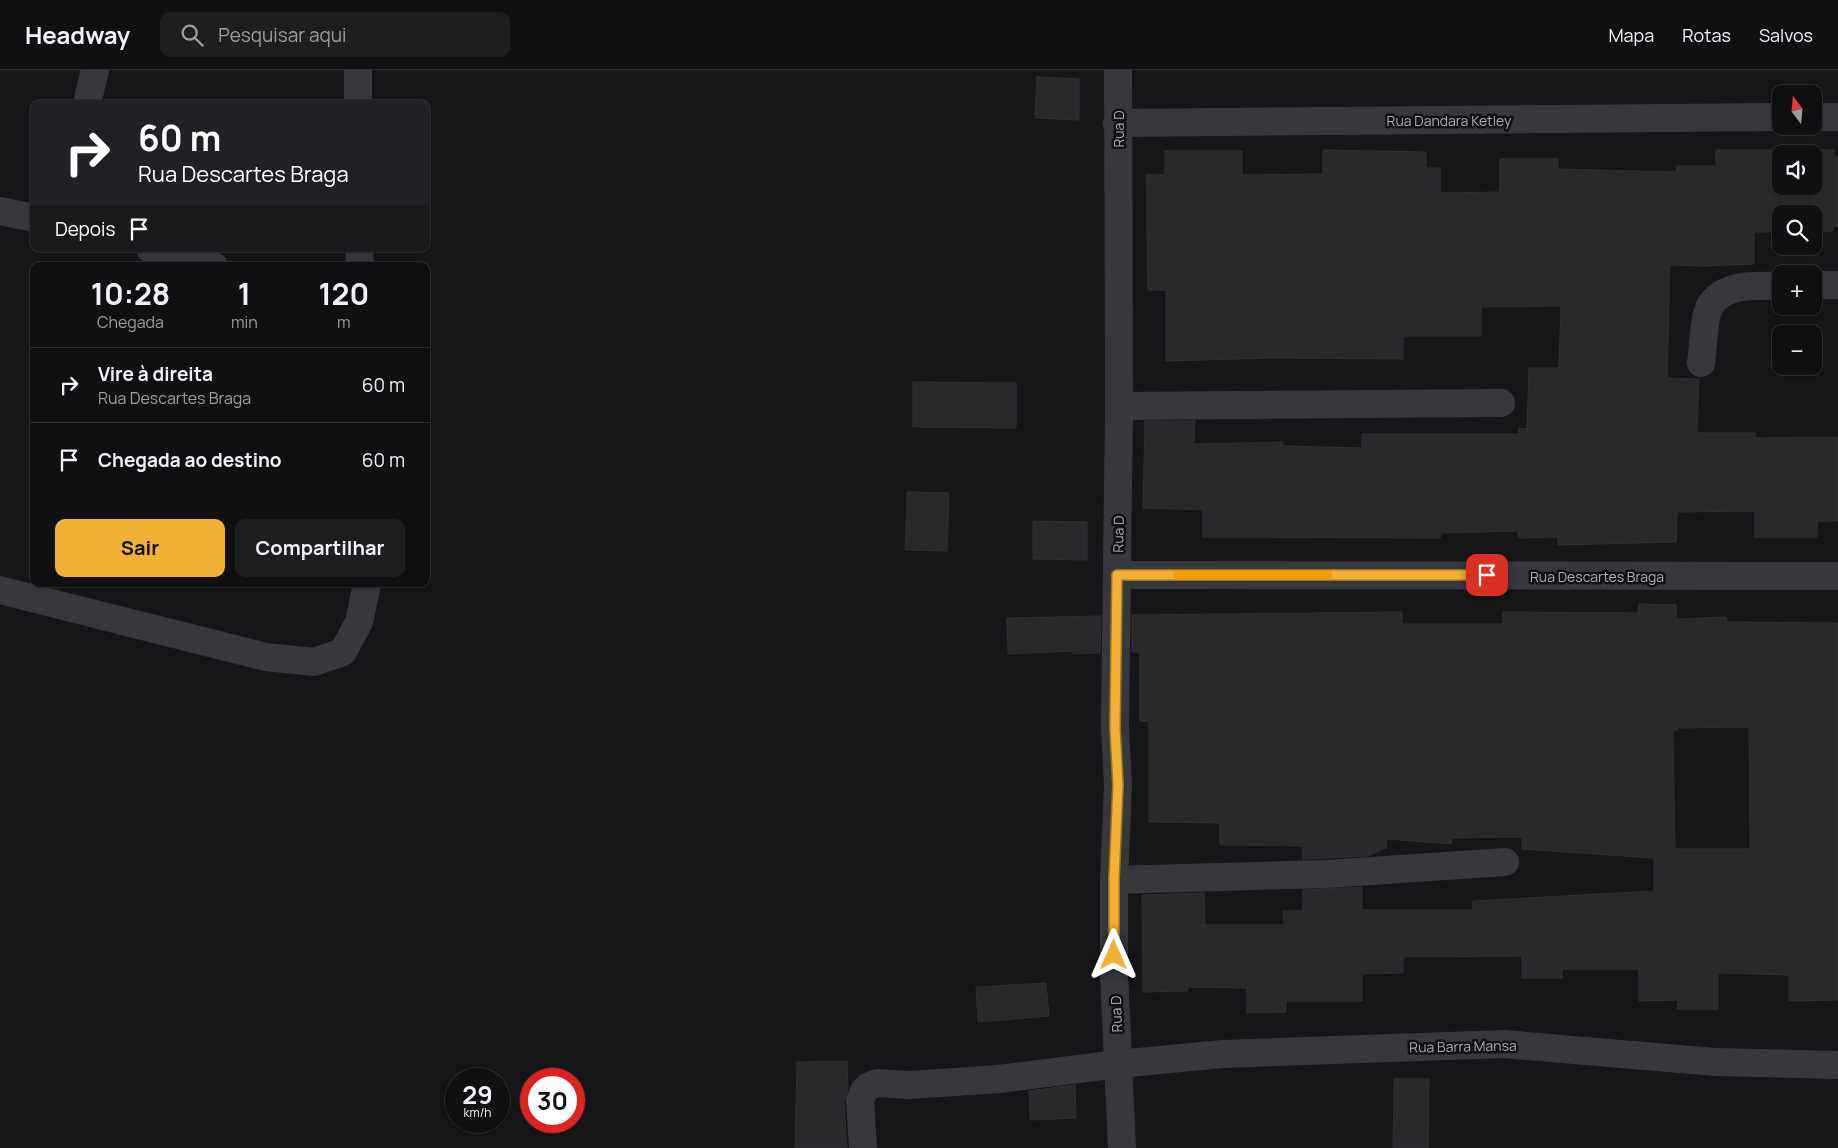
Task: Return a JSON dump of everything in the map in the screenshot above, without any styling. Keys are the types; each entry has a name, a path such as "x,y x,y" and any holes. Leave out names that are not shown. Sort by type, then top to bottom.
{"street":[{"path":"88,100 95,70"},
{"path":"358,70 358,100"},
{"name":"Rua D","path":"1118,70 1119,406 1115,728 1118,785 1114,880 1114,973 1122,1148"},
{"name":"Rua Dandara Ketley","path":"1117,123 1772,117"},
{"path":"1822,117 1838,117"},
{"path":"0,211 30,217"},
{"path":"161,252 199,262"},
{"path":"1822,285 1838,285"},
{"path":"1701,363 1709,306 1719,295 1732,289 1772,286"},
{"path":"1119,406 1501,403"},
{"name":"Rua Descartes Braga","path":"1117,575 1838,576"},
{"path":"0,590 266,657 314,662 343,652 359,622 366,587"},
{"path":"1114,880 1326,874 1505,862"},
{"name":"Rua Barra Mansa","path":"863,1148 860,1100 864,1091 869,1086 877,1083 910,1085 999,1079 1118,1064 1222,1054 1504,1044 1715,1062 1838,1065"}],"building":[{"path":"1037,77 1079,79 1079,120 1035,118"},
{"path":"1323,150 1426,152 1426,168 1440,168 1440,193 1500,192 1500,159 1558,159 1558,169 1676,172 1677,166 1716,166 1716,150 1772,150 1772,195 1822,195 1822,150 1834,150 1834,157 1838,157 1838,227 1833,226 1833,231 1822,232 1822,205 1772,205 1772,232 1754,232 1754,264 1670,265 1667,378 1699,379 1697,433 1755,433 1755,438 1838,437 1838,521 1817,521 1817,537 1755,537 1755,511 1677,512 1676,542 1558,545 1558,537 1519,538 1518,531 1441,533 1440,538 1203,537 1203,510 1143,508 1145,421 1195,421 1194,444 1282,442 1283,446 1362,448 1362,434 1519,434 1519,428 1527,429 1529,368 1559,368 1561,306 1481,307 1481,336 1403,336 1403,359 1272,358 1166,361 1166,290 1148,290 1146,175 1165,175 1165,151 1242,151 1242,175 1323,174"},
{"path":"913,382 1016,383 1016,428 913,427"},
{"path":"907,492 949,493 947,551 905,550"},
{"path":"1033,521 1087,522 1087,560 1033,559"},
{"path":"1639,604 1676,605 1676,619 1726,617 1727,622 1838,623 1838,1000 1789,1001 1789,975 1718,973 1718,1009 1677,1009 1678,1000 1639,1001 1639,969 1562,969 1562,978 1522,978 1522,956 1403,957 1403,973 1362,974 1362,1001 1286,1001 1286,1012 1247,1013 1247,988 1188,987 1188,991 1143,992 1142,895 1204,893 1205,925 1284,925 1283,911 1303,911 1303,890 1362,887 1362,910 1472,910 1473,901 1654,891 1654,858 1522,849 1522,837 1452,838 1451,844 1387,839 1386,848 1367,856 1303,859 1302,846 1220,845 1220,823 1149,822 1149,721 1140,721 1140,652 1132,652 1132,615 1402,612 1402,624 1503,624 1503,612 1638,613","holes":["1749,727 1750,849 1675,849 1673,730 1677,730 1677,728"]},
{"path":"1101,616 1100,653 1073,654 1073,651 1008,654 1007,618"},
{"path":"1046,983 1049,1016 978,1022 976,987"},
{"path":"847,1061 848,1089 844,1101 847,1148 795,1148 797,1062"},
{"path":"1394,1079 1429,1079 1428,1148 1393,1148"},
{"path":"1075,1085 1076,1118 1030,1120 1029,1091"}],"slow traffic":[{"path":"1178,575 1328,575"}],"route":[{"path":"1114,955 1114,880 1118,785 1115,728 1117,575 1487,575"}]}
